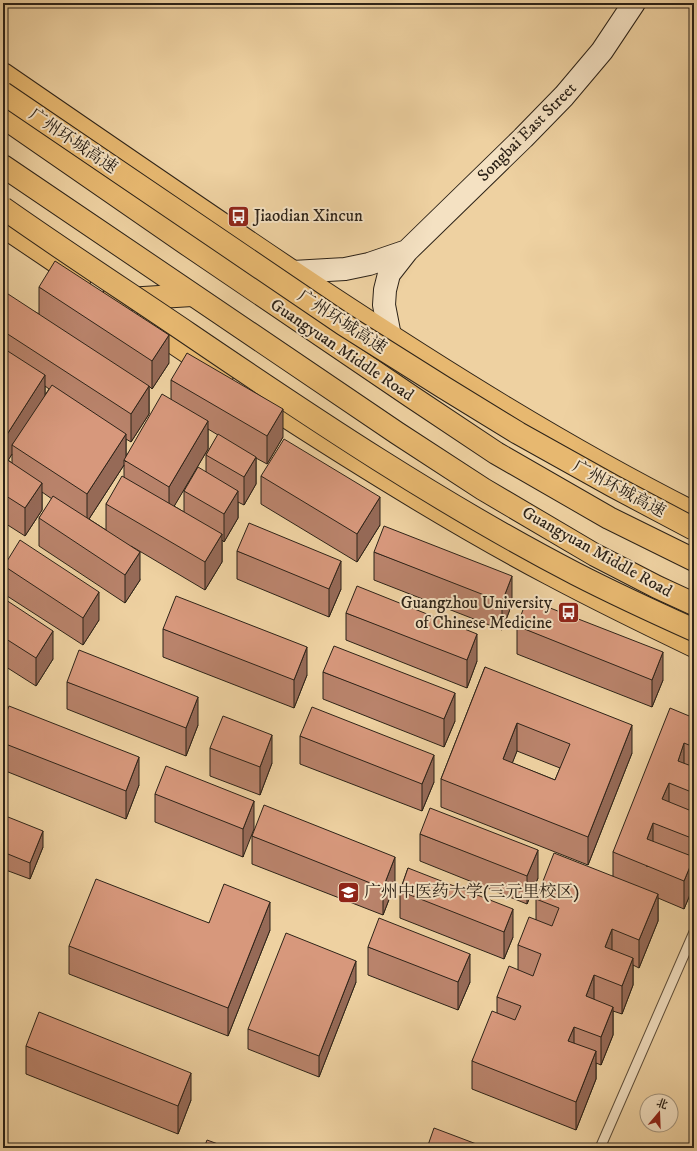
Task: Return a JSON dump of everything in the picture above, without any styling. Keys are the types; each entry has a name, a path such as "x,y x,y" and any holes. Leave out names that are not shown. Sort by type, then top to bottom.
{"main road":[{"path":"3,74 134,165 390,336 504,408 603,465 694,512"},
{"name":"广州环城高速","path":"3,93 337,319 443,387 525,437 694,529"},
{"name":"Guangyuan Middle Road","path":"3,117 412,398 496,453 554,488 609,518 694,560"},
{"path":"42,144 134,165"},
{"name":"Guangyuan Middle Road","path":"3,166 397,433 483,489 595,555 694,604"},
{"path":"3,208 50,242 275,392 461,510 576,574 694,630"},
{"path":"3,226 206,365 297,424 455,521 550,574 694,646"},
{"path":"191,247 240,265 293,272"},
{"path":"111,300 192,295"},
{"path":"390,336 412,398"}],"street":[{"name":"Songbai East Street","path":"407,250 523,138 564,96 602,51 634,3"},
{"path":"293,272 345,269 369,264 407,250"},
{"path":"390,336 384,305 385,290 389,274 407,250"}],"lane":[{"path":"600,1148 694,932"}],"building":[{"path":"55,261 169,335 152,361 39,287"},
{"path":"5,292 149,386 131,414 3,331 3,295"},
{"path":"3,348 45,375 6,436 3,434"},
{"path":"187,353 283,409 267,436 171,380"},
{"path":"52,385 126,434 87,494 12,445"},
{"path":"162,394 208,421 169,487 124,460"},
{"path":"218,434 256,457 244,477 206,455"},
{"path":"284,439 380,497 357,534 261,476"},
{"path":"3,457 42,483 25,508 3,494"},
{"path":"198,467 238,491 224,514 184,491"},
{"path":"122,476 222,534 205,562 106,504"},
{"path":"53,496 140,552 125,575 39,518"},
{"path":"249,523 341,561 329,589 237,551"},
{"path":"384,526 512,576 502,602 374,552"},
{"path":"20,540 99,592 83,618 4,566"},
{"path":"357,586 477,634 467,660 346,613"},
{"path":"176,596 307,647 294,680 163,629"},
{"path":"3,598 53,631 36,658 3,637"},
{"path":"527,599 663,652 652,680 517,626"},
{"path":"334,646 455,693 444,719 323,672"},
{"path":"79,650 198,697 186,728 67,682"},
{"path":"485,667 632,725 588,837 441,779","holes":["517,723 570,744 555,780 503,759"]},
{"path":"9,706 139,757 126,791 3,743 3,722"},
{"path":"312,707 434,755 422,784 300,736"},
{"path":"670,708 694,718 694,747 684,743 678,761 694,767 694,793 669,783 662,799 694,812 694,839 653,823 647,839 694,857 684,881 613,852"},
{"path":"223,716 272,735 260,767 210,748"},
{"path":"166,766 254,801 243,829 155,794"},
{"path":"264,805 395,857 383,888 252,836"},
{"path":"430,808 538,850 527,876 420,834"},
{"path":"3,815 43,831 30,863 3,852"},
{"path":"554,853 658,894 639,940 612,929 605,947 633,958 622,986 594,975 586,996 613,1007 601,1037 574,1027 568,1041 596,1051 576,1102 472,1061 492,1011 515,1020 521,1006 497,997 509,966 533,976 541,954 518,945 529,917 552,926 559,908 536,899"},
{"path":"408,868 513,909 504,932 400,891"},
{"path":"96,879 209,923 224,884 270,902 228,1008 69,946"},
{"path":"379,918 470,954 458,982 368,947"},
{"path":"286,933 356,961 319,1056 248,1029"},
{"path":"39,1012 191,1073 178,1106 26,1046"},
{"path":"434,1128 487,1148 427,1148"},
{"path":"207,1140 229,1148 204,1148"}],"place":[{"name":"Jiaodian Xincun","path":"238,216"},
{"name":"Guangzhou University of Chinese Medicine","path":"568,613"},
{"name":"广州中医药大学(三元里校区)","path":"348,892"}]}
